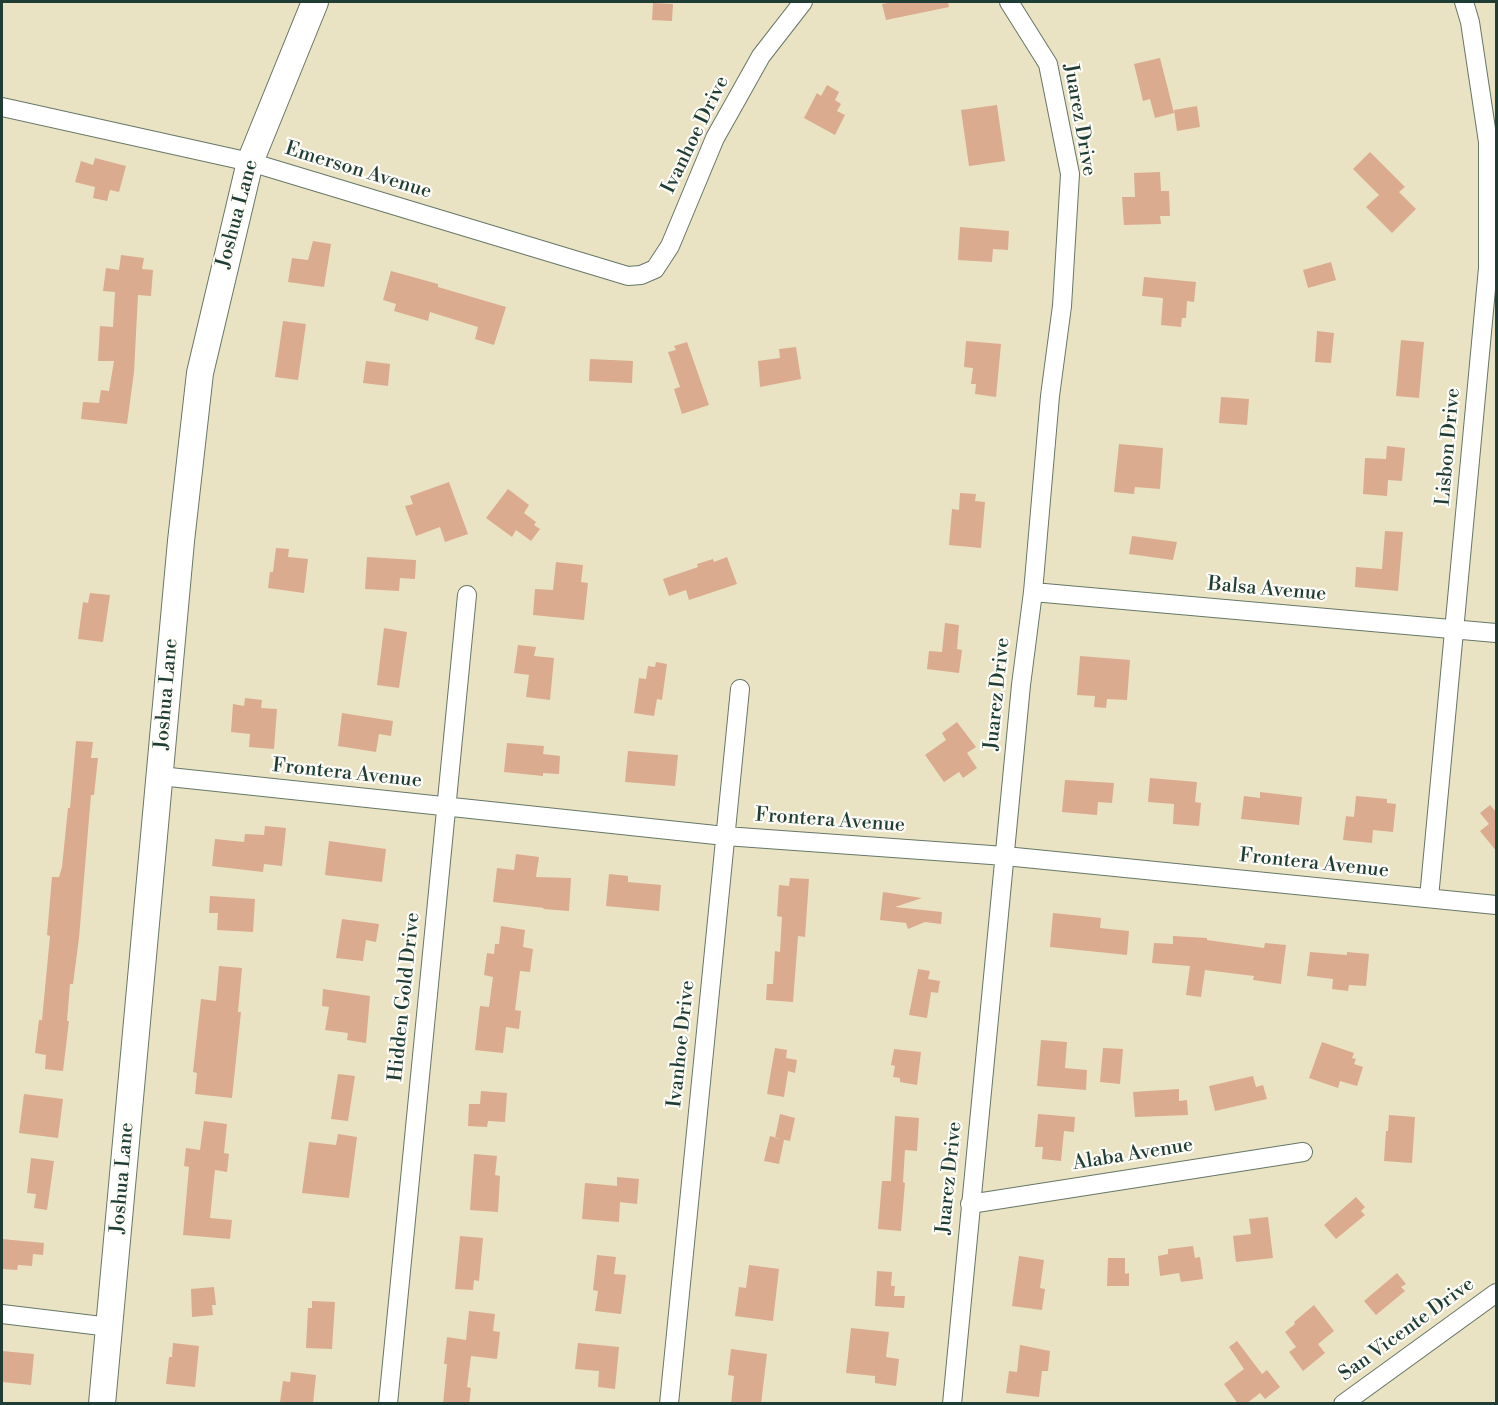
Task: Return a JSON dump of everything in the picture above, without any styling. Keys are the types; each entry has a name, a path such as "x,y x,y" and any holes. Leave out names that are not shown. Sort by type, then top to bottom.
{"main road":[{"name":"Joshua Lane","path":"102,1404 181,541 200,373 250,162 315,2"}],"street":[{"name":"Ivanhoe Drive","path":"628,276 641,275 655,269 670,246 715,138 761,56 803,2"},
{"name":"Juarez Drive","path":"952,1404 1021,685 1033,592 1050,396 1062,306 1070,174 1048,63 1009,2"},
{"name":"Lisbon Drive","path":"1429,898 1488,268 1488,142 1470,22 1464,2"},
{"name":"Emerson Avenue","path":"2,107 250,162 628,276"},
{"name":"Balsa Avenue","path":"1033,592 1497,633"},
{"name":"Hidden Gold Drive","path":"388,1404 467,595"},
{"name":"Ivanhoe Drive","path":"669,1404 740,689"},
{"name":"Frontera Avenue","path":"160,776 725,836 1005,856 1497,905"},
{"name":"Alaba Avenue","path":"970,1204 1303,1152"},
{"name":"San Vicente Drive","path":"1343,1404 1497,1293"},
{"path":"2,1314 110,1327"}],"building":[{"path":"948,2 949,7 886,20 882,4"},
{"path":"653,3 673,4 672,21 652,20"},
{"path":"1160,58 1174,113 1155,118 1150,99 1143,101 1134,64"},
{"path":"827,85 839,92 835,100 841,104 837,111 845,115 835,135 804,118 817,93 821,96"},
{"path":"997,105 1005,161 969,166 961,110"},
{"path":"1197,106 1200,127 1177,131 1174,110"},
{"path":"1370,152 1405,187 1399,192 1416,209 1392,233 1366,207 1379,195 1353,169"},
{"path":"95,158 126,166 119,192 110,190 107,201 93,198 95,187 75,182 81,161 93,165"},
{"path":"1160,172 1161,191 1169,191 1170,216 1160,216 1161,224 1124,225 1122,197 1135,197 1134,173"},
{"path":"960,227 1009,231 1008,250 993,249 992,262 958,260"},
{"path":"313,241 331,244 324,287 288,282 292,258 308,260"},
{"path":"121,255 144,258 142,269 153,270 151,296 138,295 134,372 127,424 81,419 83,402 99,403 101,390 109,391 114,361 98,361 100,326 113,327 115,292 103,291 106,268 119,270"},
{"path":"1331,262 1336,280 1308,288 1303,270"},
{"path":"391,271 506,307 494,345 475,339 478,327 430,312 428,321 394,311 396,304 383,300"},
{"path":"1144,277 1196,282 1194,302 1187,301 1186,318 1182,318 1181,327 1161,325 1163,298 1142,296"},
{"path":"283,321 306,324 298,380 275,377"},
{"path":"1317,331 1334,333 1331,363 1315,362"},
{"path":"1401,340 1424,342 1419,398 1396,396"},
{"path":"966,341 1001,344 996,397 975,394 976,384 971,384 973,368 964,367"},
{"path":"687,342 709,405 682,414 674,389 680,387 668,352 676,350 674,346"},
{"path":"796,347 801,379 760,387 758,361 780,358 779,349"},
{"path":"590,359 633,361 632,383 589,381"},
{"path":"366,361 390,364 388,386 363,383"},
{"path":"1221,397 1249,399 1247,425 1219,423"},
{"path":"1119,444 1163,448 1160,489 1135,487 1134,494 1114,492"},
{"path":"1387,446 1405,448 1402,481 1388,480 1387,496 1363,494 1365,458 1386,459"},
{"path":"449,482 468,534 445,542 440,527 416,536 405,506 413,504 410,496"},
{"path":"508,489 529,505 524,513 536,522 534,525 540,529 531,541 516,530 512,537 486,518"},
{"path":"960,493 976,494 975,501 985,502 981,548 949,545 952,509 959,510"},
{"path":"1385,531 1403,532 1398,591 1355,587 1356,567 1382,569"},
{"path":"1132,536 1177,542 1173,560 1129,554"},
{"path":"276,548 289,549 288,557 308,559 304,593 268,588"},
{"path":"367,557 416,560 415,579 400,578 399,591 365,589"},
{"path":"727,557 737,584 689,600 686,590 669,596 663,579 698,567 697,564 713,559 714,562"},
{"path":"556,562 583,565 581,582 588,583 584,620 533,615 535,589 553,590"},
{"path":"90,593 110,595 103,642 78,639 83,602 88,603"},
{"path":"945,623 959,625 957,649 962,650 959,673 927,669 929,651 942,652"},
{"path":"384,628 407,632 399,688 377,685"},
{"path":"518,645 536,647 534,656 554,658 550,700 526,697 529,675 514,673"},
{"path":"1080,656 1130,660 1127,700 1107,699 1106,708 1094,707 1095,696 1077,695"},
{"path":"656,662 667,664 662,700 657,699 654,716 634,713 639,678 646,679 648,666 655,667"},
{"path":"245,698 262,700 261,708 277,709 274,749 249,747 250,734 231,732 233,704 244,706"},
{"path":"342,713 393,721 391,736 379,734 376,752 338,746"},
{"path":"957,722 976,747 967,753 977,768 963,778 959,772 944,782 925,755 946,740 942,733"},
{"path":"76,741 93,742 91,758 98,758 94,795 91,795 79,938 73,984 70,984 67,1021 69,1021 63,1071 45,1069 46,1055 35,1053 39,1020 42,1020 50,936 47,935 52,877 59,877 62,867"},
{"path":"507,743 544,746 543,754 560,756 559,774 543,773 543,776 504,772"},
{"path":"628,751 678,755 675,786 625,782"},
{"path":"1150,778 1197,782 1195,802 1201,803 1199,826 1173,824 1174,804 1148,802"},
{"path":"1065,780 1114,783 1112,803 1098,802 1097,815 1062,812"},
{"path":"1260,792 1302,797 1299,825 1241,819 1244,796 1260,798"},
{"path":"1356,796 1387,799 1387,803 1396,804 1393,832 1373,830 1372,843 1343,840 1346,816 1354,817"},
{"path":"1490,805 1497,813 1497,852 1480,831 1489,824 1480,813"},
{"path":"265,826 286,828 282,866 264,864 263,872 212,866 215,839 244,842 245,834 264,835"},
{"path":"329,841 386,849 382,882 325,875"},
{"path":"516,854 539,857 536,877 571,878 569,911 493,902 497,868 514,870"},
{"path":"609,874 628,876 628,882 661,885 659,911 606,906"},
{"path":"790,878 809,879 805,937 798,936 793,1002 766,1000 767,984 773,984 775,951 780,952 782,917 777,916 779,885 789,886"},
{"path":"883,892 922,898 895,907 942,912 941,924 925,922 908,929 906,923 880,920"},
{"path":"210,896 255,899 253,932 217,930 218,913 209,913"},
{"path":"1053,913 1101,918 1100,928 1129,931 1127,955 1050,947"},
{"path":"342,919 379,924 376,942 366,940 363,961 336,958"},
{"path":"501,926 525,930 523,947 533,949 530,972 520,971 515,1010 521,1011 519,1029 506,1027 503,1053 475,1050 480,1006 489,1007 493,977 484,975 487,953 494,954 495,944 499,944"},
{"path":"1173,936 1207,938 1207,940 1264,948 1265,943 1286,945 1281,984 1253,980 1254,976 1205,970 1201,997 1186,995 1190,966 1152,963 1154,943 1173,944"},
{"path":"1310,952 1369,954 1366,986 1349,985 1348,991 1332,989 1333,979 1307,976"},
{"path":"219,966 242,968 238,1012 241,1012 232,1098 195,1094 197,1073 193,1072 201,999 216,1001"},
{"path":"918,969 930,971 928,979 940,981 938,993 931,992 927,1018 909,1015"},
{"path":"323,989 370,996 366,1043 347,1040 348,1033 325,1030 329,1007 322,1006"},
{"path":"1041,1040 1067,1042 1065,1068 1087,1070 1086,1090 1037,1086"},
{"path":"1322,1042 1354,1053 1352,1058 1356,1059 1354,1064 1363,1067 1357,1086 1340,1081 1338,1088 1309,1078"},
{"path":"775,1048 787,1050 786,1058 797,1060 795,1073 788,1071 784,1097 767,1094"},
{"path":"1103,1048 1123,1049 1120,1084 1100,1082"},
{"path":"894,1049 921,1052 917,1085 900,1082 900,1078 893,1077 895,1066 891,1065"},
{"path":"338,1074 355,1076 348,1121 331,1119"},
{"path":"1253,1076 1256,1087 1263,1085 1267,1099 1215,1111 1209,1086"},
{"path":"1179,1089 1179,1101 1187,1100 1188,1115 1135,1117 1133,1092"},
{"path":"481,1091 507,1093 505,1122 488,1121 487,1127 468,1126 469,1104 480,1104"},
{"path":"24,1094 63,1099 58,1138 19,1133"},
{"path":"780,1114 795,1118 790,1141 775,1138"},
{"path":"1038,1114 1075,1117 1074,1132 1064,1131 1061,1161 1042,1159 1043,1147 1035,1147"},
{"path":"1389,1115 1415,1117 1412,1163 1384,1161"},
{"path":"895,1116 919,1118 917,1151 905,1150 901,1231 878,1229 882,1181 891,1181"},
{"path":"204,1121 227,1124 224,1153 229,1154 227,1172 215,1170 210,1218 232,1220 230,1239 183,1235 189,1167 184,1166 186,1148 200,1150"},
{"path":"338,1134 357,1137 349,1198 302,1193 309,1142 336,1145"},
{"path":"770,1136 784,1140 779,1164 764,1161"},
{"path":"474,1154 497,1156 495,1175 500,1176 498,1212 470,1210"},
{"path":"31,1158 54,1161 47,1210 34,1208 36,1194 27,1193"},
{"path":"617,1177 639,1179 637,1204 620,1202 619,1222 582,1219 585,1183 617,1186"},
{"path":"1356,1197 1365,1207 1361,1211 1365,1215 1336,1239 1324,1225"},
{"path":"1268,1217 1273,1258 1236,1262 1233,1236 1251,1234 1249,1219"},
{"path":"460,1236 483,1238 479,1281 474,1280 473,1290 455,1289"},
{"path":"2,1239 44,1243 43,1255 33,1254 32,1266 18,1265 17,1270 2,1269"},
{"path":"1193,1246 1195,1258 1200,1257 1203,1279 1181,1282 1179,1273 1160,1276 1158,1256 1168,1254 1168,1249"},
{"path":"597,1255 616,1257 614,1274 626,1275 621,1314 595,1311 598,1291 593,1290"},
{"path":"1019,1256 1044,1260 1040,1288 1045,1289 1042,1310 1012,1306"},
{"path":"1108,1258 1125,1258 1125,1274 1129,1273 1129,1286 1107,1286"},
{"path":"749,1265 779,1269 773,1321 735,1316 739,1287 746,1288"},
{"path":"877,1271 892,1272 891,1286 895,1286 894,1296 905,1296 904,1308 875,1306"},
{"path":"1397,1273 1406,1284 1401,1287 1405,1291 1376,1315 1364,1301"},
{"path":"214,1287 216,1305 212,1305 213,1315 192,1317 191,1289"},
{"path":"312,1301 335,1302 332,1349 306,1348 308,1308 312,1308"},
{"path":"1314,1305 1334,1331 1318,1344 1325,1353 1303,1371 1289,1352 1296,1347 1285,1332"},
{"path":"469,1311 495,1314 493,1331 500,1332 497,1359 471,1356 467,1387 471,1388 469,1404 443,1404 447,1337 466,1340"},
{"path":"851,1328 889,1332 886,1357 899,1359 896,1386 875,1383 875,1376 846,1373"},
{"path":"1237,1341 1262,1374 1267,1370 1280,1387 1265,1399 1260,1393 1246,1404 1238,1404 1224,1384 1244,1369 1229,1347"},
{"path":"173,1343 199,1346 195,1387 166,1384"},
{"path":"578,1343 619,1347 615,1389 598,1387 599,1371 575,1369"},
{"path":"1020,1345 1050,1351 1048,1371 1042,1371 1039,1397 1006,1393 1009,1371 1017,1372"},
{"path":"731,1349 767,1354 761,1404 731,1404 734,1376 728,1375"},
{"path":"2,1351 34,1354 31,1385 2,1382"},
{"path":"291,1372 316,1375 313,1404 280,1402 283,1381 290,1382"}]}
